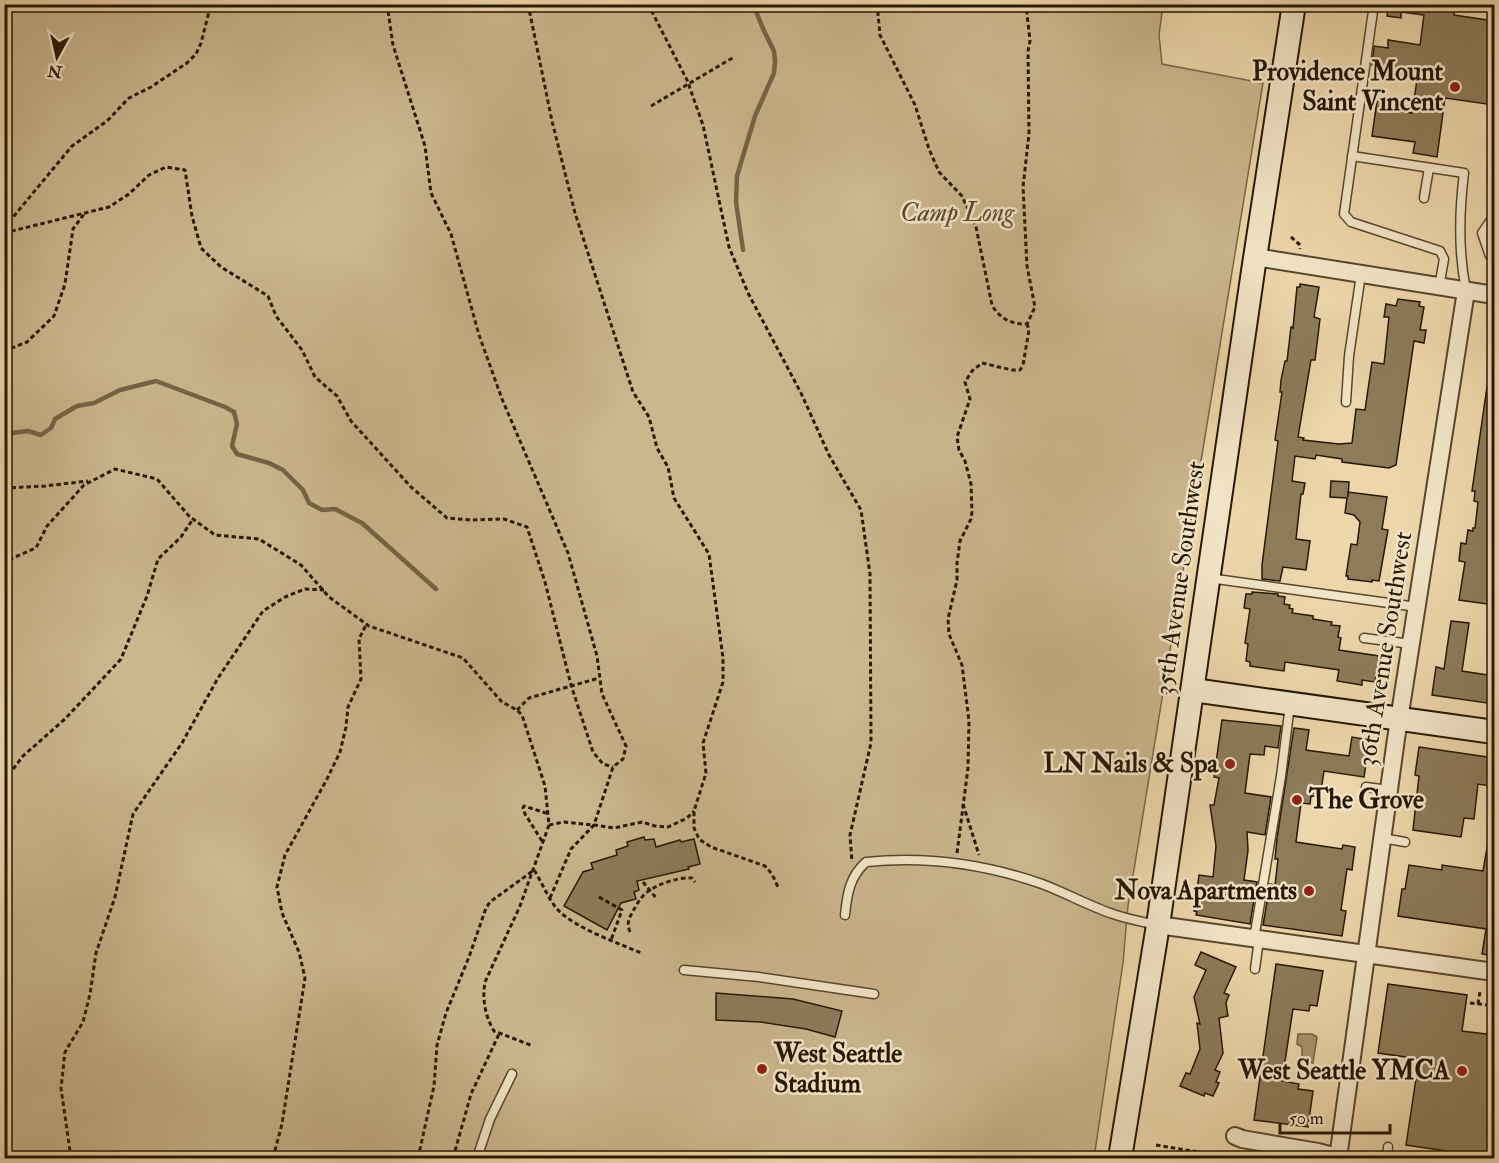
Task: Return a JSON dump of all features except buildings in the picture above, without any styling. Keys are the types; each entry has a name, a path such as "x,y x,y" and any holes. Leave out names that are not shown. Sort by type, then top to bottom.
{"main road":[{"name":"35th Avenue Southwest","path":"1120,1158 1158,925 1294,4"},
{"path":"1192,690 1290,704 1334,715 1399,719 1494,732"}],"street":[{"path":"1256,257 1494,295"},
{"name":"36th Avenue Southwest","path":"1339,1158 1365,954 1399,719 1466,291"},
{"path":"1158,925 1494,972"},
{"path":"1235,1136 1339,1158"}],"lane":[{"path":"1374,4 1344,214 1351,222 1440,251 1444,259 1439,287"},
{"path":"1352,156 1464,174 1459,207 1461,266 1466,291"},
{"path":"1424,198 1429,168"},
{"path":"1490,256 1482,233 1493,217"},
{"path":"1346,402 1349,356 1361,274"},
{"path":"1209,578 1417,608"},
{"path":"1364,638 1411,644"},
{"path":"1255,969 1256,939 1290,704"},
{"path":"1366,787 1389,790"},
{"path":"1382,838 1405,842"},
{"path":"845,915 849,885 858,869 866,862 913,860 956,862 1023,878 1114,915 1158,925"},
{"path":"684,969 759,977 874,994"},
{"path":"477,1158 490,1119 513,1074"},
{"path":"1386,1158 1388,1147"}],"path":[{"path":"4,228 72,146 106,121 129,98 169,75 196,54 211,4"},
{"path":"387,4 393,45 425,146 431,193 451,234 479,335 502,399 568,553 597,656 602,694 626,746 623,759 613,767 594,825 571,849 550,898"},
{"path":"528,4 552,121 575,213 633,392 649,417 657,448 668,467 674,498 709,554 723,658 723,682 703,743 706,773 694,811 693,823 699,839 711,847 765,866 778,887"},
{"path":"648,4 688,84 703,125 729,247 736,266 801,393 829,455 861,510 870,574 871,743 850,835 852,865"},
{"path":"877,4 880,35 915,105 939,172 962,196 976,227 992,305 999,315 1010,321 1027,324"},
{"path":"957,851 969,739 968,704 962,665 949,634 948,619 957,580 960,541 972,512 971,484 957,437 970,399 965,382 967,376 982,363 1020,370 1023,365 1029,330 1027,324 1035,307 1027,266 1023,187 1029,134 1028,51 1030,41 1026,4"},
{"path":"651,106 734,57"},
{"path":"4,233 109,207 129,194 149,175 166,167 185,170 192,216 201,248 221,267 268,296 276,316 302,350 315,377 338,396 351,421 411,487 447,518 504,519 527,527 545,582 571,685 593,752 603,764 613,767"},
{"path":"4,351 27,342 54,316 65,284 73,229 85,213"},
{"path":"1291,237 1299,244 1299,253"},
{"path":"4,565 8,560 36,548 47,526 84,485 115,469 157,479 194,519 215,535 259,539 301,565 324,590 367,624 417,644 463,658 502,702 522,715 542,773 549,825 534,870 485,982 484,1005 487,1018 494,1031 533,1046"},
{"path":"4,488 93,480"},
{"path":"4,781 22,756 65,719 121,659 147,596 158,558 182,537 194,519"},
{"path":"71,1158 61,1088 65,1052 83,1023 96,952 115,897 133,814 182,743 218,678 263,611 285,597 305,589 324,590"},
{"path":"273,1158 282,1124 305,978 299,952 282,913 276,887 285,855 340,752 348,707 361,679 359,639 367,624"},
{"path":"1166,674 1172,674"},
{"path":"517,710 529,698 599,678"},
{"path":"1163,692 1169,693"},
{"path":"963,803 980,857"},
{"path":"542,842 523,808 529,806 549,814"},
{"path":"549,825 564,822 614,828 642,822 661,828 687,818 694,811"},
{"path":"534,870 550,898 564,915 575,923 641,952"},
{"path":"418,1158 434,1086 437,1045 446,1013 486,908 503,891 534,870"},
{"path":"630,932 628,924 630,917 643,895 650,890 684,878 692,878 695,882"},
{"path":"643,882 657,898"},
{"path":"598,897 622,910 611,940"},
{"path":"1478,1004 1480,991"},
{"path":"1470,1003 1488,1005 1490,992"},
{"path":"453,1158 471,1094 499,1034"},
{"path":"1156,1145 1223,1158 1229,1157"}],"green space":[{"name":"Camp Long","path":"5,5 1163,5 1159,35 1162,64 1263,83 1128,906 1123,963 1094,1158 5,1158"}],"shaded area":[{"path":"1298,1034 1312,1034 1317,1037 1313,1063 1302,1060 1302,1047 1297,1044"}],"waterway":[{"path":"743,250 736,202 737,176 755,116 774,73 775,61 774,51 753,4"},
{"path":"4,434 28,431 41,435 51,428 55,419 77,406 94,403 120,390 156,381 234,412 237,424 232,446 237,454 269,463 283,470 303,490 309,503 322,510 335,509 362,523 436,589"}],"place":[{"name":"Providence Mount Saint Vincent","path":"1455,87"},
{"name":"LN Nails & Spa","path":"1230,764"},
{"name":"The Grove","path":"1297,800"},
{"name":"Nova Apartments","path":"1309,891"},
{"name":"West Seattle Stadium","path":"762,1069"},
{"name":"West Seattle YMCA","path":"1462,1071"}]}
